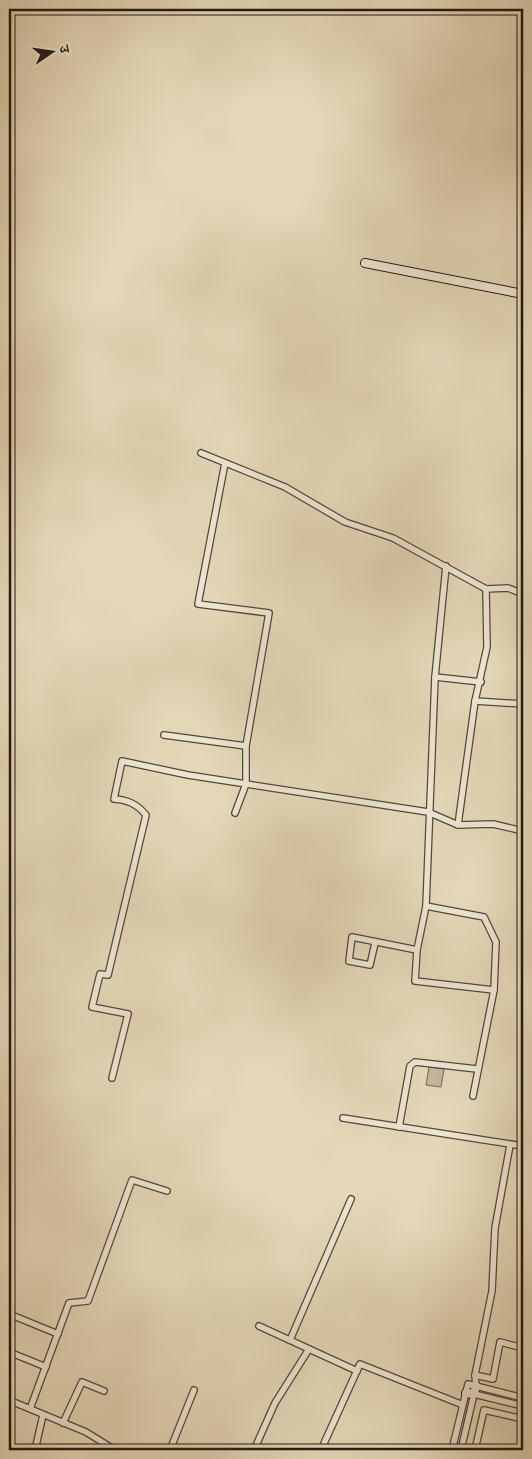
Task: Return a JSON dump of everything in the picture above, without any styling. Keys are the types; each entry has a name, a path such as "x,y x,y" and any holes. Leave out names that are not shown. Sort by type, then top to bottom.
{"street":[{"path":"365,264 523,294"},
{"path":"201,453 285,487 345,522 393,538 486,588 508,588 523,594"},
{"path":"225,463 198,604 269,613 246,746 246,784 235,813"},
{"path":"446,566 435,676 435,723 428,812 426,906 417,950 415,980 494,990"},
{"path":"458,825 475,701 487,647 486,588"},
{"path":"435,676 480,682"},
{"path":"475,701 523,704"},
{"path":"164,735 246,746"},
{"path":"112,1078 128,1014 92,1006 100,974 108,975 146,815 138,805 125,800 114,799 122,762 246,784 428,812 458,825 493,824 523,831"},
{"path":"426,906 484,917 496,942 494,990 473,1096"},
{"path":"375,943 370,965 348,961 352,937 417,950"},
{"path":"399,1127 410,1066 414,1062 477,1069"},
{"path":"343,1118 523,1146"},
{"path":"461,1450 471,1390 492,1291 495,1228 510,1145"},
{"path":"30,1409 69,1303 88,1301 132,1180 167,1191"},
{"path":"290,1340 351,1199"},
{"path":"9,1314 58,1334"},
{"path":"259,1326 357,1371"},
{"path":"475,1375 493,1379 500,1342 523,1348"},
{"path":"254,1450 275,1402 308,1350"},
{"path":"9,1352 46,1367"},
{"path":"321,1450 360,1364 463,1405"},
{"path":"63,1423 82,1382 104,1391"},
{"path":"170,1450 194,1390"},
{"path":"452,1450 463,1405 471,1390"},
{"path":"471,1390 523,1398"},
{"path":"471,1390 523,1406"},
{"path":"11,1401 86,1432 115,1450"},
{"path":"475,1450 484,1410 523,1419"},
{"path":"35,1450 43,1414"}],"shaded area":[{"path":"429,1067 444,1069 441,1087 426,1085"}]}
